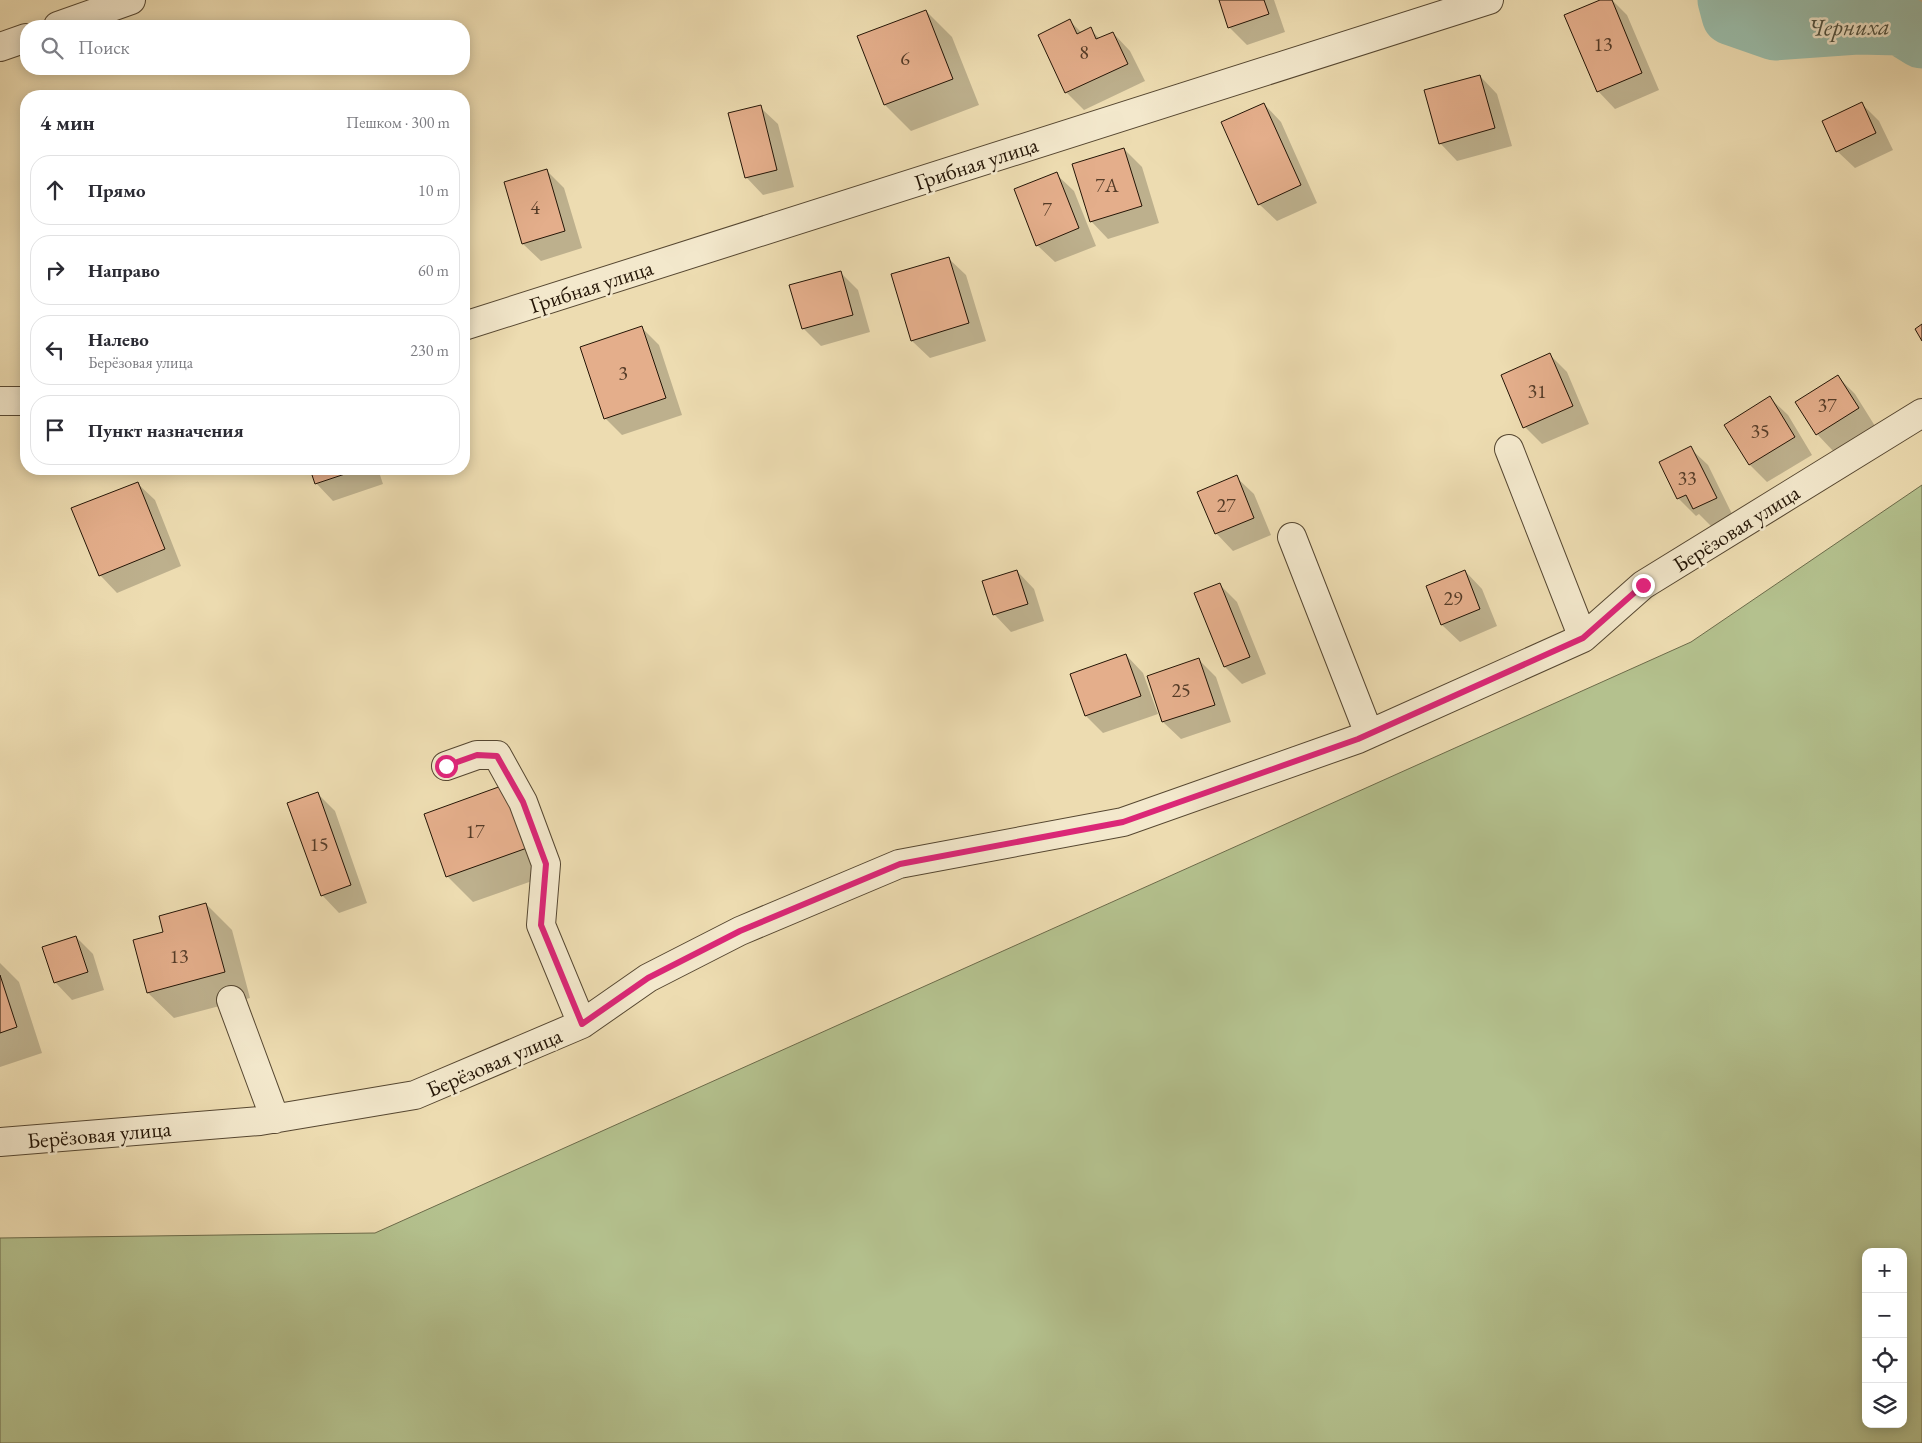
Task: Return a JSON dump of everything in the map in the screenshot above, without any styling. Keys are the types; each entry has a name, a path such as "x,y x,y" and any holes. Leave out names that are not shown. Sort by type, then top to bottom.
{"street":[{"path":"75,20 132,0"},
{"name":"Грибная улица","path":"470,324 1489,0"},
{"path":"0,47 20,40"},
{"path":"0,401 20,401"},
{"name":"Берёзовая улица","path":"0,1142 275,1119 415,1095 582,1024 648,978 724,939 900,864 1123,822 1369,734 1583,638 1643,585 1922,413"},
{"path":"1509,449 1583,638"},
{"path":"1292,537 1369,734"},
{"path":"446,766 477,755 497,756 523,802 546,864 541,925 582,1024"},
{"path":"231,1000 275,1119"}],"green space":[{"path":"1922,485 1922,1443 0,1443 0,1238 375,1233 1691,642"}],"building":[{"path":"1219,0 1264,0 1269,14 1228,28"},
{"path":"1600,0 1612,0 1642,73 1597,92 1564,15"},
{"path":"926,10 953,79 884,105 857,36"},
{"path":"1070,19 1077,34 1091,27 1096,39 1113,32 1128,64 1065,93 1038,35"},
{"path":"1480,75 1495,128 1439,144 1424,90"},
{"path":"1862,102 1876,133 1836,152 1822,121"},
{"path":"1264,103 1301,185 1258,205 1221,122"},
{"path":"761,105 777,170 745,178 728,113"},
{"path":"1124,148 1142,206 1090,222 1072,164"},
{"path":"547,169 565,231 522,244 504,182"},
{"path":"1057,172 1079,228 1036,246 1014,189"},
{"path":"949,257 969,323 911,341 891,274"},
{"path":"841,271 853,315 802,329 789,285"},
{"path":"1922,324 1922,341 1915,329"},
{"path":"642,326 666,398 604,419 580,347"},
{"path":"1550,353 1573,406 1523,428 1501,375"},
{"path":"1838,375 1859,408 1816,435 1795,402"},
{"path":"1770,396 1795,437 1749,465 1724,425"},
{"path":"1691,446 1717,498 1693,509 1686,495 1677,499 1659,462"},
{"path":"312,475 342,475 315,484"},
{"path":"1237,475 1254,518 1215,534 1197,492"},
{"path":"138,482 165,549 99,576 71,508"},
{"path":"1017,570 1028,604 993,615 982,581"},
{"path":"1465,570 1480,609 1441,625 1426,586"},
{"path":"1220,583 1250,657 1224,667 1194,593"},
{"path":"1126,654 1141,696 1085,716 1070,674"},
{"path":"1199,658 1215,705 1162,722 1147,676"},
{"path":"504,785 527,848 446,877 424,814"},
{"path":"318,792 351,885 321,896 287,803"},
{"path":"206,903 225,972 147,993 133,940 163,932 159,916"},
{"path":"76,936 88,972 54,983 42,947"},
{"path":"0,975 17,1027 0,1033"}],"waterway":[{"name":"Черниха","path":"1728,0 1732,15 1775,30 1857,24 1901,25 1922,38"}],"route":[{"path":"446,766 477,755 497,756 523,802 546,864 541,925 582,1024 648,978 740,931 900,864 1123,822 1358,739 1583,638 1643,585"}]}
